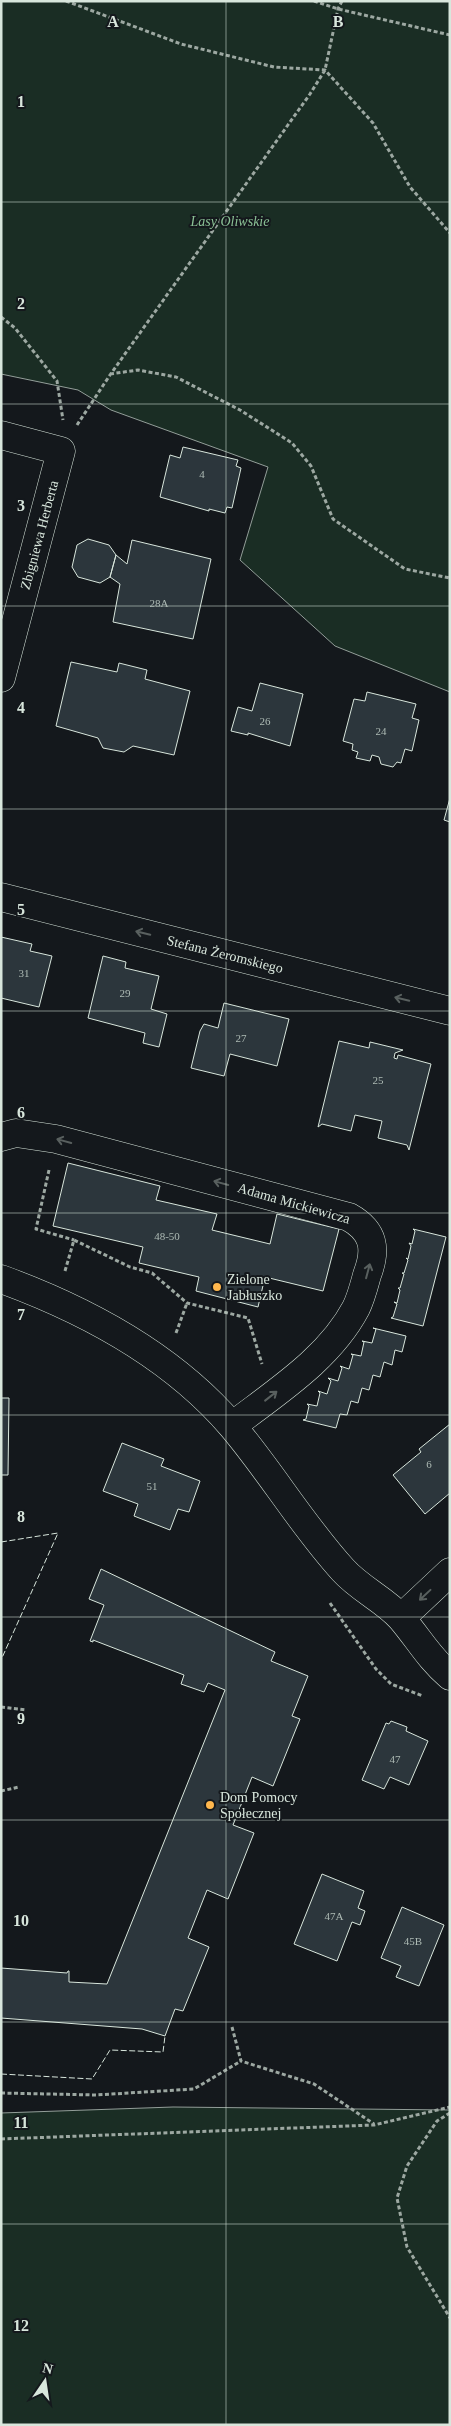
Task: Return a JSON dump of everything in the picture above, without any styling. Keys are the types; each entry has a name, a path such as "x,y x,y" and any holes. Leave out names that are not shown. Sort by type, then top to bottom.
{"street":[{"path":"1,435 61,451"},
{"name":"Zbigniewa Herberta","path":"1,678 61,451"},
{"name":"Stefana Żeromskiego","path":"1,897 450,1011"},
{"name":"Adama Mickiewicza","path":"1,1137 16,1134 56,1139 349,1217 364,1225 370,1236 372,1254 369,1270 356,1307 325,1350 232,1426"},
{"path":"1,1279 56,1300 166,1364 200,1392 232,1426 344,1572 401,1618 422,1648 450,1676"},
{"path":"401,1618 450,1572"}],"path":[{"path":"66,1 181,44 274,67 325,70 373,123 410,187 450,233"},
{"path":"314,1 338,9 450,34"},
{"path":"61,451 110,374 198,254 325,70 338,9 342,1"},
{"path":"1,317 14,328 57,381 63,415 61,451"},
{"path":"110,374 138,370 176,377 240,410 292,443 311,466 333,519 405,569 450,578"},
{"path":"56,1139 36,1229 74,1240 130,1267 152,1273 186,1303 248,1318 272,1395"},
{"path":"64,1277 74,1240"},
{"path":"176,1335 186,1303"},
{"path":"328,1600 376,1669 391,1684 424,1697"},
{"path":"1,1708 26,1710"},
{"path":"1,1791 19,1787"},
{"path":"232,2027 241,2061"},
{"path":"1,2093 96,2096 194,2089 241,2061 314,2084 374,2125"},
{"path":"1,2140 374,2125 450,2106"},
{"path":"450,2113 437,2121 407,2166 397,2198 408,2247 450,2318"}],"green space":[{"name":"Lasy Oliwskie","path":"1,1 450,1 450,692 335,646 240,560 268,467 111,410 78,390 1,374"},
{"path":"173,2107 450,2110 450,2425 1,2425 1,2113"}],"building":[{"path":"183,447 238,460 236,466 241,468 232,508 227,507 225,513 209,509 209,511 160,497 170,455 180,458"},
{"path":"88,539 109,545 116,555 110,577 100,583 78,577 72,567 77,545"},
{"path":"132,540 211,559 193,639 113,622 120,584 110,577 116,555 127,564"},
{"path":"71,662 117,672 119,663 147,670 145,679 190,691 174,755 133,746 124,752 103,748 98,738 56,726"},
{"path":"260,683 303,694 290,746 248,733 248,735 231,731 238,707 252,711"},
{"path":"367,692 416,704 412,718 419,720 412,751 405,749 401,763 397,762 393,767 381,764 379,757 372,755 370,761 356,758 358,752 352,750 353,744 343,741 354,699 365,701"},
{"path":"450,798 450,822 444,820"},
{"path":"1,937 32,944 30,951 52,956 39,1007 1,998"},
{"path":"103,956 126,962 125,968 159,976 151,1009 167,1014 159,1047 143,1043 145,1033 88,1018"},
{"path":"224,1003 289,1019 277,1066 230,1054 224,1076 191,1068 200,1031 204,1024 218,1028"},
{"path":"339,1041 369,1048 370,1042 403,1050 395,1053 394,1058 397,1059 398,1055 431,1064 409,1150 407,1145 378,1138 382,1121 355,1115 351,1131 322,1124 318,1127"},
{"path":"68,1163 160,1186 156,1200 217,1214 212,1230 270,1244 277,1214 339,1229 323,1291 265,1277 258,1307 196,1291 199,1277 139,1263 143,1247 53,1226"},
{"path":"413,1229 446,1237 423,1326 391,1318 397,1304 394,1302 397,1303 400,1290 398,1288 400,1288 404,1274 402,1273 404,1273 408,1260 406,1258 408,1259 411,1246 409,1243 412,1244 415,1231"},
{"path":"373,1328 406,1336 402,1352 395,1350 392,1365 384,1362 380,1377 373,1375 369,1390 362,1388 358,1403 351,1401 347,1415 340,1414 336,1428 303,1420 306,1419 309,1406 307,1404 317,1406 320,1393 318,1391 327,1394 331,1381 328,1378 338,1381 342,1368 340,1366 349,1369 353,1355 351,1354 361,1356 364,1342 362,1341 372,1343 376,1329"},
{"path":"1,1398 9,1398 8,1475 1,1475"},
{"path":"450,1424 450,1493 425,1514 393,1475 421,1452 419,1449"},
{"path":"122,1443 164,1459 161,1466 200,1481 189,1512 178,1509 170,1530 134,1516 138,1504 103,1491"},
{"name":"Dom Pomocy Społecznej","path":"101,1569 275,1652 271,1661 308,1676 292,1716 300,1719 273,1786 252,1777 233,1825 254,1833 228,1899 207,1890 188,1938 209,1947 183,2011 175,2009 165,2036 142,2029 1,2018 1,1968 67,1973 69,1971 69,1982 107,1984 225,1690 208,1683 204,1692 181,1684 184,1675 93,1640 93,1642 90,1641 104,1605 89,1599"},
{"path":"391,1721 407,1727 406,1731 428,1741 409,1785 390,1777 384,1789 362,1780 386,1723 389,1724"},
{"path":"322,1874 364,1891 358,1908 365,1911 360,1925 352,1922 337,1961 294,1944"},
{"path":"402,1907 444,1925 419,1986 396,1977 401,1966 381,1958"}],"fence":[{"path":"1,1542 58,1533 1,1660"},
{"path":"1,2074 92,2079 110,2050 163,2052 165,2036"}],"place":[{"name":"Zielone Jabłuszko","path":"217,1287"},
{"name":"Dom Pomocy Społecznej","path":"210,1805"}]}
